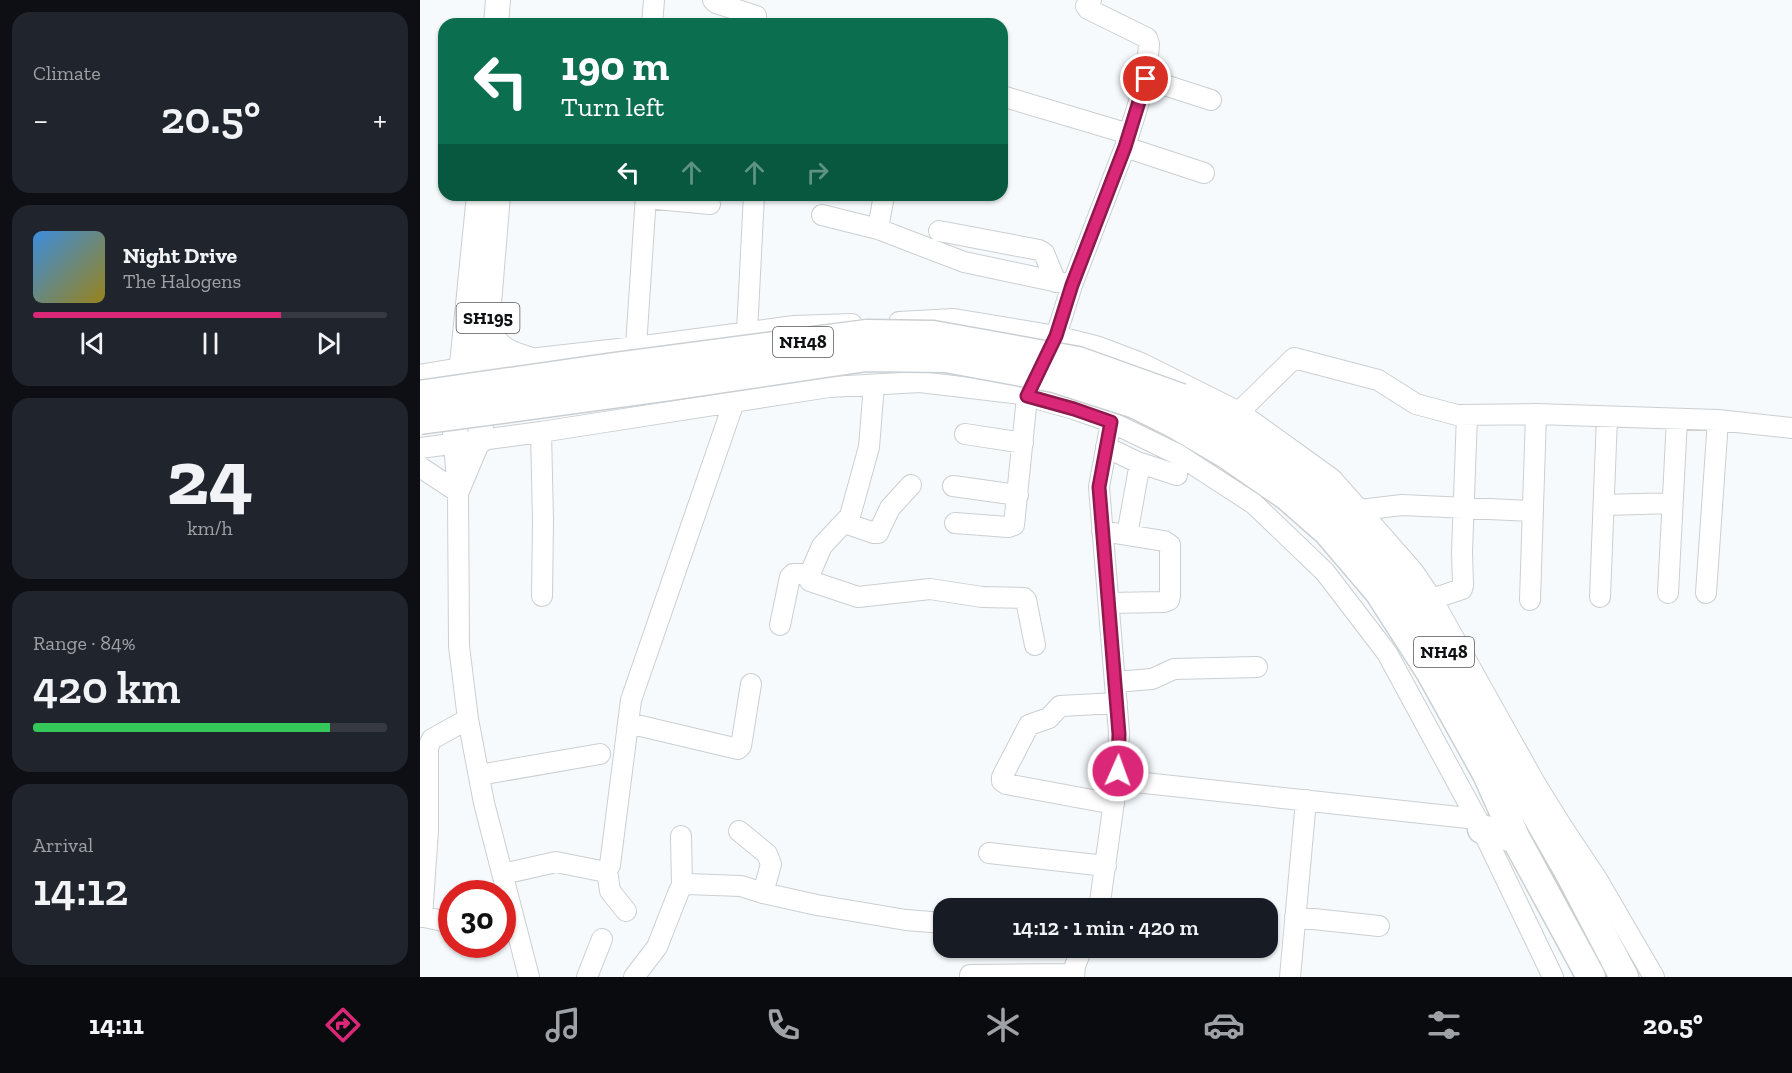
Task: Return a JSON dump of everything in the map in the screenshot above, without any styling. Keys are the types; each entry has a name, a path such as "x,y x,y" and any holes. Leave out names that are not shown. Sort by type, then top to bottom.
{"highway":[{"name":"NH48","path":"420,394 867,334 933,335 1078,361 1177,411 1265,450 1305,477 1354,523 1409,592 1534,795 1569,872 1624,977"},
{"name":"NH48","path":"420,420 866,357 946,358 1054,378 1135,404 1177,411 1226,454 1287,496 1327,531 1380,592 1431,673 1487,774 1516,839 1591,977"},
{"path":"1479,824 1516,839"}],"main road":[{"path":"496,18 498,0"},
{"path":"512,18 514,0"},
{"path":"454,444 473,366 479,201"},
{"name":"SH195","path":"480,441 473,366 487,327 498,201"},
{"path":"487,327 492,338 500,347 529,359"}],"street":[{"path":"652,18 654,0"},
{"path":"713,0 756,18"},
{"path":"955,523 1012,527 1016,521 1023,443 1031,398 1061,337 1064,283 1127,140 1146,79 1149,44 1147,38 1088,9 1086,6 1090,0"},
{"path":"1146,79 1211,100"},
{"path":"1008,98 1127,140 1203,173"},
{"path":"636,347 646,201"},
{"path":"683,201 710,204"},
{"path":"747,332 754,201"},
{"path":"878,229 883,201"},
{"path":"822,216 878,229 964,262 1064,283"},
{"path":"939,231 1039,250 1044,253 1064,283"},
{"path":"420,375 473,366 794,326 954,319 1061,337 1099,347 1142,363 1239,412 1332,479 1413,571 1432,599 1534,795 1560,825 1598,879 1654,977"},
{"path":"1239,412 1294,358 1378,380 1416,404 1457,415 1536,414 1718,420 1792,428"},
{"path":"420,448 541,432 829,387 920,382 1020,394 1111,422 1177,454 1254,504 1325,572 1388,653 1479,824 1554,977"},
{"path":"874,385 868,453 850,516 822,546 808,578 810,581 858,597 930,589 982,597 1024,598 1035,645"},
{"path":"626,911 610,891 607,870 610,865 631,700 734,402"},
{"path":"1530,600 1536,414"},
{"path":"1432,599 1462,589 1467,415"},
{"path":"1600,597 1607,417"},
{"path":"1668,593 1677,419"},
{"path":"1706,593 1718,420"},
{"path":"1101,898 1118,780 1119,734 1099,487 1111,422"},
{"path":"541,432 542,596"},
{"path":"965,434 1023,443"},
{"path":"458,492 480,441"},
{"path":"454,444 458,492 459,646 468,719 484,803 504,880"},
{"path":"1106,447 1140,463 1177,475"},
{"path":"1127,535 1140,463"},
{"path":"420,467 458,492"},
{"path":"845,523 878,533 890,508 911,485"},
{"path":"953,486 1018,495"},
{"path":"1605,505 1672,503"},
{"path":"1360,510 1402,505 1532,511"},
{"path":"1102,531 1164,541 1170,545 1169,600 1109,603"},
{"path":"780,625 789,577 793,574 808,574"},
{"path":"1115,682 1152,679 1174,669 1257,667"},
{"path":"628,723 738,749 741,746 751,684"},
{"path":"1114,804 1006,784 1002,781 1002,777 1029,725 1049,718 1060,706 1117,703"},
{"path":"438,920 421,916 428,830 428,747 432,739 468,719"},
{"path":"479,775 600,754"},
{"path":"1118,780 1306,800 1479,824"},
{"path":"1290,977 1306,800"},
{"path":"739,831 767,854 771,864 772,896"},
{"path":"634,977 657,947 682,886 681,836"},
{"path":"989,853 1106,866"},
{"path":"503,874 556,861 601,871 607,870"},
{"path":"682,886 687,884 735,886 817,905 906,920 933,922"},
{"path":"1295,918 1378,926"},
{"path":"587,977 602,939"},
{"path":"516,947 530,977"},
{"path":"970,975 1074,975 1079,958"}],"route":[{"path":"1118,771 1119,734 1099,487 1111,422 1027,396 1056,336 1072,285 1125,147 1146,79"}]}
